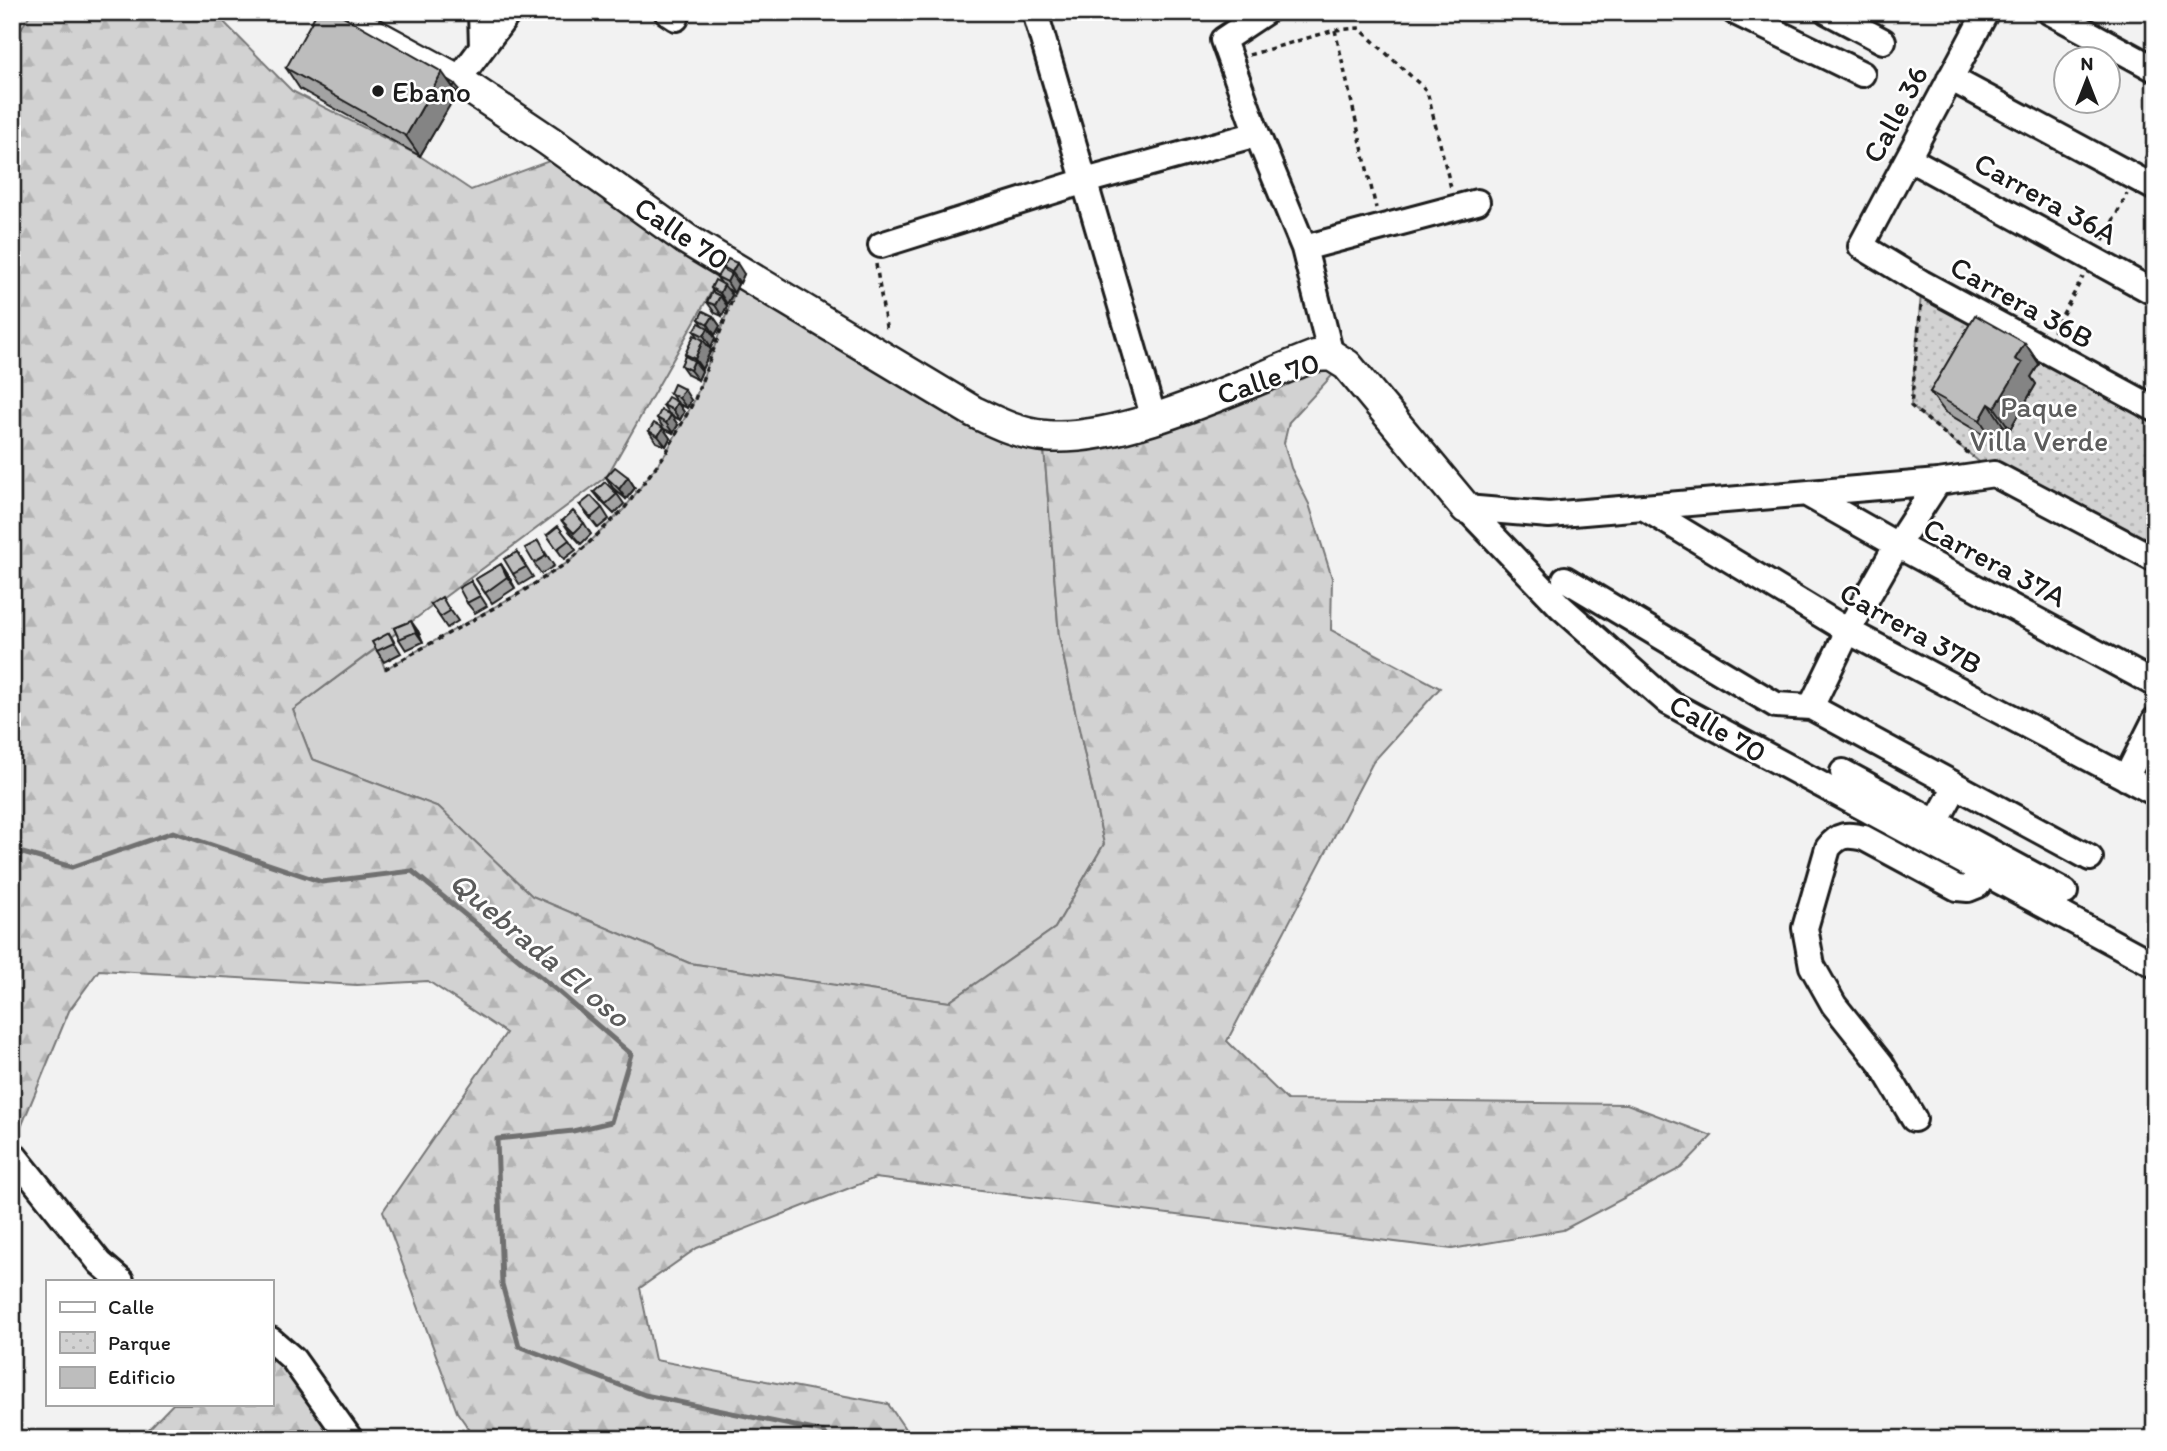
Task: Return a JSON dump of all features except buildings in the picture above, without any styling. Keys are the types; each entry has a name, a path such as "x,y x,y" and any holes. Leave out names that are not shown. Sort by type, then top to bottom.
{"main road":[{"name":"Calle 70","path":"333,12 458,80 686,239 880,357 974,412 1009,428 1043,436 1075,437 1154,419 1315,356 1331,355 1347,365 1466,508"}],"street":[{"path":"481,12 482,47"},
{"path":"458,80 509,12"},
{"path":"1035,12 1154,419"},
{"path":"1265,12 1223,40 1257,134 1304,248 1331,355"},
{"path":"1735,12 1862,74"},
{"path":"1828,12 1883,41"},
{"name":"Calle 36","path":"1861,246 1986,12"},
{"path":"2050,12 2155,69"},
{"path":"1950,78 2155,188"},
{"path":"881,244 1085,181 1257,134"},
{"name":"Carrera 36A","path":"1908,158 2155,293"},
{"path":"1304,248 1466,204"},
{"name":"Carrera 36B","path":"1861,246 1922,283 2155,409"},
{"path":"1466,508 1549,515 1938,482 1994,474 2155,559"},
{"path":"1811,707 1848,631 1897,545 1938,482"},
{"name":"Carrera 37A","path":"1807,494 2155,684"},
{"name":"Carrera 37B","path":"1643,507 1848,631 2155,793"},
{"name":"Calle 70","path":"1466,508 1561,607 1668,702 2155,965"},
{"path":"1565,579 1776,705 1811,707 2090,858"},
{"path":"2126,778 2155,720"},
{"path":"1843,772 2065,892"},
{"path":"1936,822 1956,786"},
{"path":"1914,1119 1881,1064 1834,1005 1812,966 1805,928 1828,848 1837,838 1848,834 1864,838 1957,888 1969,890 1978,885 1975,870"},
{"path":"12,1153 100,1263 120,1280"},
{"path":"273,1342 293,1359 350,1439"}],"path":[{"path":"1230,61 1335,30 1359,27 1427,91 1466,204"},
{"path":"1335,30 1381,227"},
{"path":"880,357 889,343 876,265 876,252 881,244"},
{"path":"385,669 570,561 624,509 666,453 695,399 732,299 746,275"},
{"path":"1922,283 1911,406 1994,474"}],"green space":[{"path":"133,12 214,12 292,91 420,156 471,190 568,154 727,264 607,476 293,710 312,759 439,807 532,896 689,963 949,1002 1055,928 1104,844 1059,636 1043,436 1254,380 1340,367 1289,422 1284,443 1291,468 1309,504 1332,578 1331,630 1440,688 1373,762 1227,1041 1287,1100 1627,1104 1712,1136 1681,1168 1563,1230 1452,1249 875,1178 697,1248 640,1288 655,1360 888,1404 912,1439 476,1439 457,1412 383,1211 506,1033 428,981 357,985 99,970 69,1011 12,1149 12,43 31,13 132,15"},
{"path":"744,274 1043,436 1059,636 1104,844 1055,928 949,1002 689,963 532,896 439,807 312,759 293,710 377,648 385,669 517,594 570,561 624,509 666,453 695,399"},
{"name":"Paque Villa Verde","path":"1922,283 2155,409 2155,559 1994,474 1911,406"},
{"path":"273,1348 346,1439 139,1439 171,1406 273,1406"}],"waterway":[{"name":"Quebrada El oso","path":"12,850 72,867 173,832 322,882 412,871 631,1054 611,1122 573,1131 497,1139 502,1284 519,1346 645,1395 824,1432 828,1439"}],"place":[{"name":"Ebano","path":"378,91"}]}
